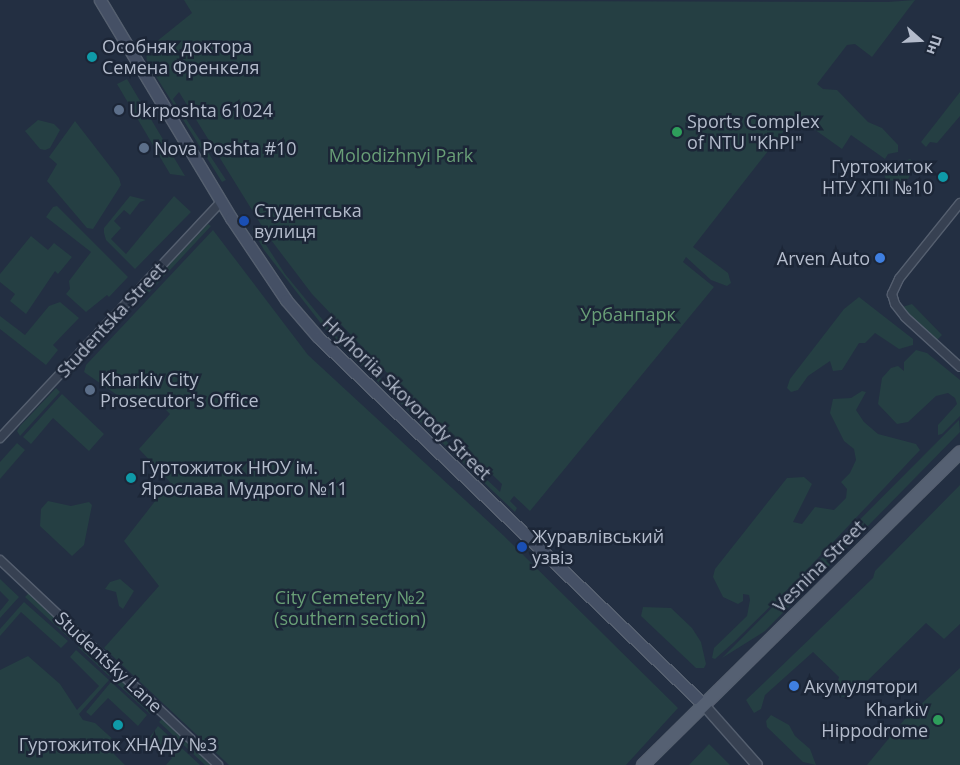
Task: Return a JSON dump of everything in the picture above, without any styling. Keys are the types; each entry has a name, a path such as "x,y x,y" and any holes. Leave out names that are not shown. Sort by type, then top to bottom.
{"main road":[{"name":"Hryhoriia Skovorody Street","path":"100,0 221,202 271,278 318,338 702,704"},
{"name":"Vesnina Street","path":"643,765 702,704 960,452"}],"street":[{"name":"Studentska Street","path":"0,438 221,202"},
{"path":"960,203 899,279 892,294 895,304 905,317 960,367"},
{"name":"Studentsky Lane","path":"0,560 218,765"},
{"name":"Hryhoriia Skovorody Street","path":"702,704 757,765"}],"green space":[{"name":"Molodizhnyi Park","path":"184,0 888,2 915,0 872,57 855,44 847,45 817,84 823,89 837,90 868,122 882,128 898,145 898,152 888,154 885,159 851,135 842,149 804,122 801,125 793,119 693,247 728,273 731,283 727,286 711,280 686,257 683,262 714,287 530,511 514,496 510,501 517,508 515,512 333,339 264,250 252,229 255,228 285,274 336,336 500,492 502,484 391,377 312,294 268,236 179,92 173,99 226,180 222,182 147,62 146,53 154,52 151,46 192,13"},
{"path":"127,79 185,176 170,174 117,84"},
{"path":"960,92 960,116 937,143 930,142 926,147 921,142"},
{"path":"38,120 54,124 60,130 50,148 45,150 40,149 25,131"},
{"path":"75,121 119,178 121,185 93,229 87,228 47,181 57,164 49,157"},
{"path":"910,159 916,164 908,179 903,182 886,180 884,174 888,167"},
{"path":"130,196 146,200 140,202 130,215 124,210 114,221 121,228 111,239 126,254 174,196 191,212 135,269 106,240 104,233 104,228"},
{"path":"57,206 128,277 109,297 107,295 86,312 66,294 70,289 69,281 91,252 46,217 53,207"},
{"path":"208,224 211,226 143,299 142,293"},
{"name":"City Cemetery №2 (southern section)","path":"213,230 308,355 504,536 678,708 626,765 229,765 104,648 159,586 124,541 170,482 139,449 170,414 153,397 117,395 84,372 86,365"},
{"path":"31,236 48,250 54,243 72,257 58,274 55,271 26,314 10,301 15,294 0,282 0,274"},
{"path":"859,297 913,339 913,345 899,349 875,333 865,343 859,343 842,370 833,371 830,361 808,376 798,390 791,392 787,388 790,379 844,309"},
{"path":"60,302 79,318 53,345 58,350 46,365 0,329 0,316 25,335 49,306"},
{"path":"912,304 942,335 937,340 906,314 902,307"},
{"path":"916,350 927,353 960,380 960,416 942,434 938,435 938,425 957,404 955,398 948,393 936,396 908,422 897,424 878,404 882,378 891,368 898,366 904,371 904,362"},
{"path":"56,388 60,392 20,436 17,431 20,426"},
{"path":"862,391 866,392 856,410 864,422 878,434 916,444 920,450 802,575 734,642 715,659 712,658 714,648 747,616 750,600 749,595 743,594 743,601 738,604 723,597 713,577 715,569 787,478 804,477 812,484 793,522 802,524 815,507 834,510 846,498 847,489 841,482 850,473 856,460 854,449 844,441 830,413 833,399 851,398"},
{"path":"62,394 104,434 89,451 53,418 31,444 23,437"},
{"path":"959,420 960,432 765,631 722,658"},
{"path":"17,443 25,450 0,479 0,462"},
{"path":"960,485 960,624 944,639 926,623 850,698 838,696 836,688 839,677 813,652 765,695 761,709 754,713 746,700 873,578 875,571"},
{"path":"48,501 71,506 89,502 92,505 84,545 72,556 40,526 41,509"},
{"path":"0,579 19,597 0,618 0,611 9,600 0,591"},
{"path":"120,579 134,591 123,609 119,606 116,592 105,589 110,582"},
{"path":"31,591 76,632 70,639 25,597"},
{"path":"24,602 68,641 61,648 21,612 0,636 0,629"},
{"path":"643,607 671,608 692,628 701,642 706,664 704,668 696,668 641,616"},
{"path":"84,640 115,670 109,676 78,647"},
{"path":"76,650 109,680 79,714 83,720 95,723 117,743 114,754 125,765 0,765 0,670 28,656 60,684 77,710 99,686 70,657"},
{"name":"Kharkiv Hippodrome","path":"960,668 960,765 867,765 904,720"},
{"path":"119,673 155,708 150,714 113,680"},
{"path":"111,682 147,715 138,726 108,698 91,716 86,712"},
{"path":"771,715 789,725 795,736 810,749 816,765 803,762 767,727 766,721"},
{"path":"164,717 216,765 205,765 159,722"},
{"path":"158,726 200,765 166,765 172,758 150,737"},
{"path":"709,744 730,765 689,765"}],"place":[{"name":"Особняк доктора Семена Френкеля","path":"92,57"},
{"name":"Ukrposhta 61024","path":"119,110"},
{"name":"Sports Complex of NTU \"KhPI\"","path":"677,132"},
{"name":"Nova Poshta #10","path":"144,148"},
{"name":"Гуртожиток НТУ ХПІ №10","path":"943,177"},
{"name":"Студентська вулиця","path":"244,221"},
{"name":"Arven Auto","path":"880,258"},
{"name":"Kharkiv City Prosecutor's Office","path":"90,390"},
{"name":"Гуртожиток НЮУ ім. Ярослава Мудрого №11","path":"131,478"},
{"name":"Журавлівський узвіз","path":"522,547"},
{"name":"Акумулятори","path":"794,686"},
{"name":"Kharkiv Hippodrome","path":"938,720"},
{"name":"Гуртожиток ХНАДУ №3","path":"118,725"}],"park label":[{"name":"Урбанпарк","path":"628,314"}]}
